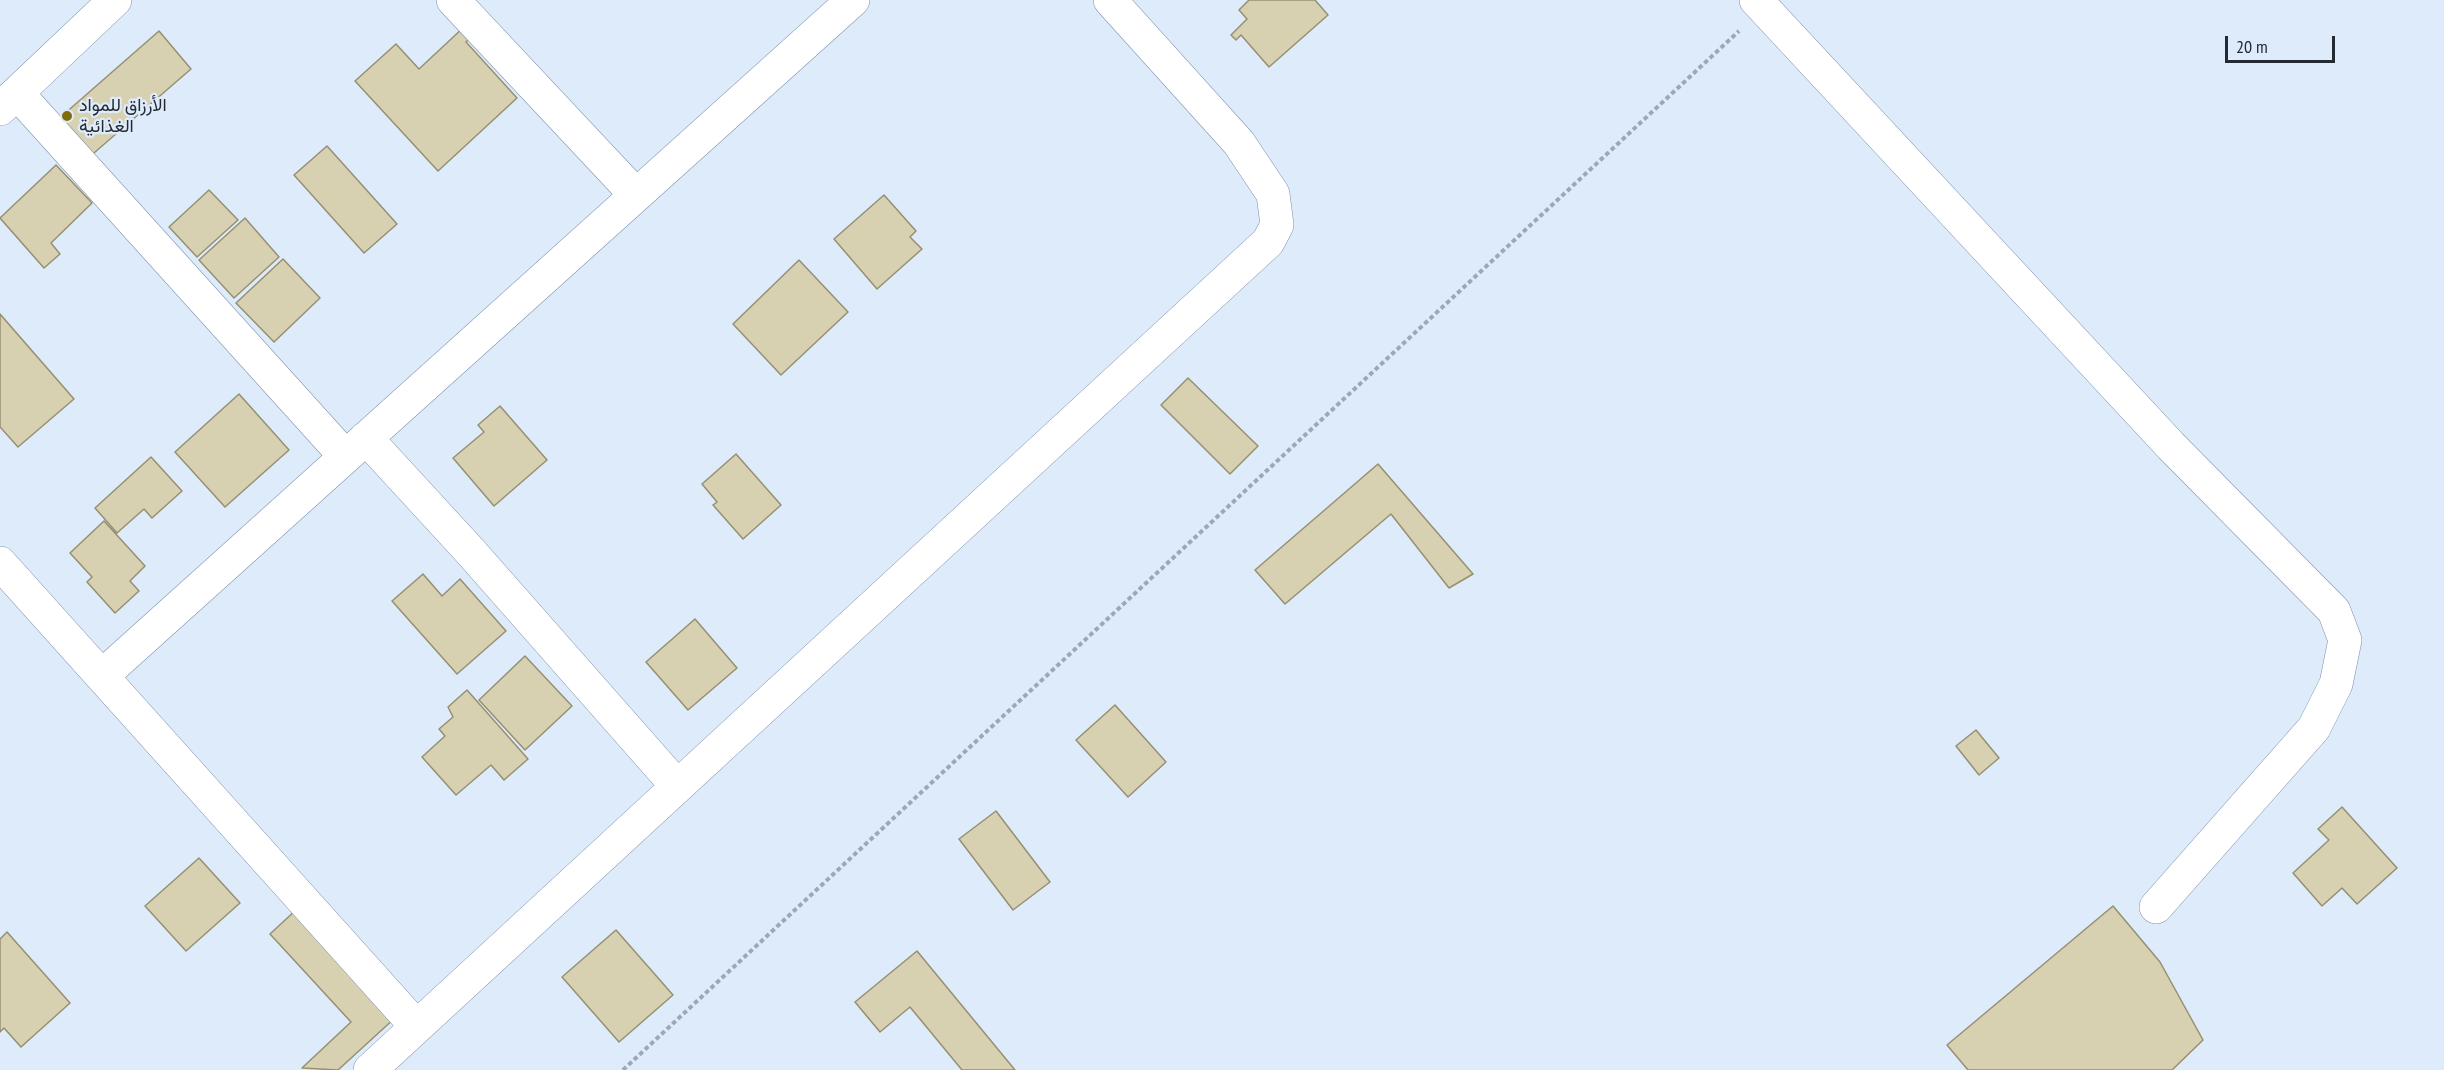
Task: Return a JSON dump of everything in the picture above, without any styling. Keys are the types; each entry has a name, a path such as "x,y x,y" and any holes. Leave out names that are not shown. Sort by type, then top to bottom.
{"street":[{"path":"115,0 8,101 355,447 470,551 677,786"},
{"path":"453,0 636,195"},
{"path":"102,676 853,0"},
{"path":"370,1070 1268,242 1277,225 1273,194 1239,143 1110,0"},
{"path":"1760,4 2170,446 2334,611 2345,640 2336,684 2314,728 2157,907"},
{"path":"0,563 416,1026"}],"path":[{"path":"623,1070 1760,4"}],"building":[{"path":"1249,0 1315,0 1328,15 1269,67 1241,35 1236,40 1231,35 1247,19 1239,10"},
{"path":"465,26 473,35 466,42 517,98 438,171 355,81 396,44 419,69"},
{"path":"159,31 191,69 87,159 55,122"},
{"path":"327,146 397,224 364,253 294,175"},
{"path":"56,165 92,203 51,243 60,254 44,268 0,218"},
{"path":"209,190 238,220 197,257 169,227"},
{"path":"884,195 916,231 910,237 922,249 877,289 834,239"},
{"path":"245,218 279,257 234,298 199,260"},
{"path":"283,259 320,298 274,342 236,303"},
{"path":"799,260 848,312 781,375 733,324"},
{"path":"0,314 74,399 18,447 0,427"},
{"path":"1188,378 1258,446 1230,474 1161,405"},
{"path":"239,394 289,450 225,507 175,452"},
{"path":"500,406 547,460 494,506 453,458 484,432 478,425"},
{"path":"736,454 781,505 743,539 713,505 717,502 702,484"},
{"path":"151,457 182,491 152,518 144,509 117,533 95,508"},
{"path":"1378,464 1473,574 1449,588 1391,514 1285,604 1255,570"},
{"path":"104,521 145,566 130,581 139,591 115,613 87,582 92,577 70,553"},
{"path":"423,574 442,596 460,579 506,631 457,674 392,601"},
{"path":"695,619 737,668 688,710 646,662"},
{"path":"525,656 572,706 525,750 479,700"},
{"path":"467,690 528,759 504,780 491,765 456,795 422,757 445,736 439,729 453,717 448,707"},
{"path":"1115,705 1166,762 1128,797 1076,740"},
{"path":"1976,730 1999,758 1979,775 1956,746"},
{"path":"2342,807 2397,868 2357,904 2342,888 2322,906 2293,873 2329,840 2318,829"},
{"path":"996,811 1050,882 1013,910 959,839"},
{"path":"199,858 240,903 186,951 145,906"},
{"path":"2113,906 2160,962 2203,1040 2172,1070 1968,1070 1947,1045"},
{"path":"297,909 396,1017 338,1070 302,1068 351,1022 270,934"},
{"path":"616,930 673,995 619,1042 562,977"},
{"path":"7,932 70,1003 21,1047 4,1028 0,1032 0,939"},
{"path":"917,951 1015,1070 962,1070 910,1007 880,1032 855,1002"}],"place":[{"name":"الأرزاق للمواد الغذائية","path":"67,116"}]}
